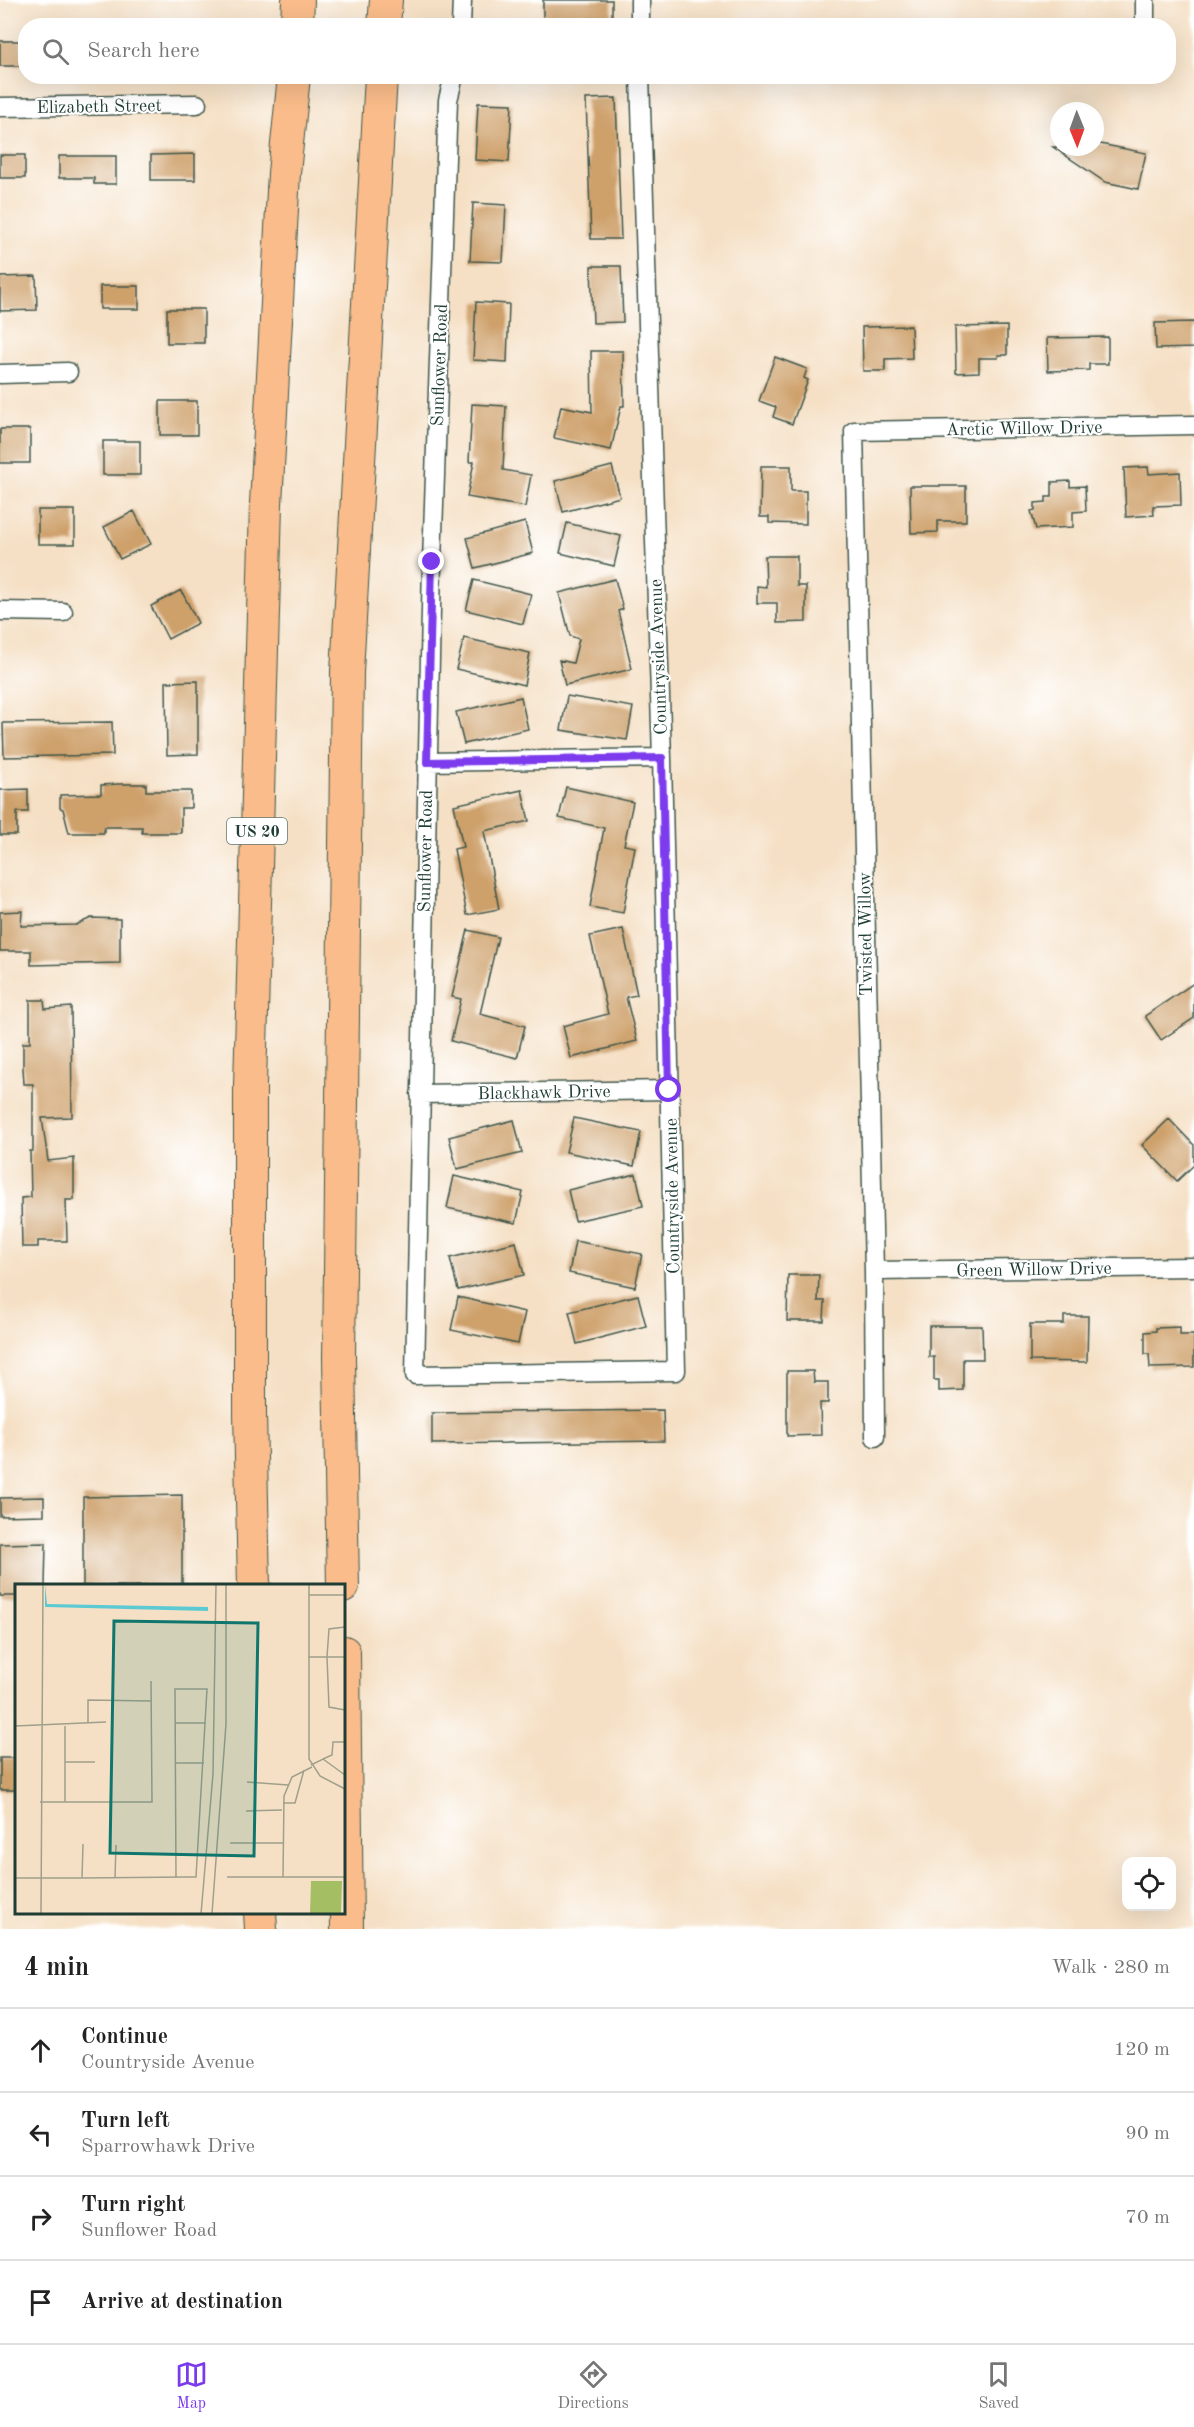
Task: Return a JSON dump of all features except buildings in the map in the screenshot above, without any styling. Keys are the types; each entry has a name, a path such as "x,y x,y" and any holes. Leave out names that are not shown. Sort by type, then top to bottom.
{"highway":[{"path":"297,18 298,0"},
{"path":"385,18 386,0"},
{"name":"US 20","path":"254,1584 250,1414 250,1074 266,504 284,173 293,84"},
{"path":"343,1584 339,1358 346,672 381,84"},
{"path":"345,1744 347,1929"},
{"path":"260,1914 261,1929"}],"street":[{"path":"461,18 462,0"},
{"path":"640,0 640,18"},
{"path":"1145,0 1145,18"},
{"name":"Sunflower Road","path":"415,1375 432,562 448,100 452,84"},
{"name":"Countryside Avenue","path":"415,1375 676,1371 662,758 640,84"},
{"name":"Elizabeth Street","path":"0,107 197,104"},
{"path":"0,374 68,372"},
{"name":"Arctic Willow Drive","path":"854,431 1194,425"},
{"name":"Twisted Willow","path":"854,431 874,1271 875,1437"},
{"path":"0,611 63,612"},
{"path":"427,762 662,758"},
{"name":"Blackhawk Drive","path":"420,1094 669,1090"},
{"name":"Green Willow Drive","path":"874,1271 1194,1267"}],"route":[{"path":"432,562 427,762 662,758 669,1090"}]}
